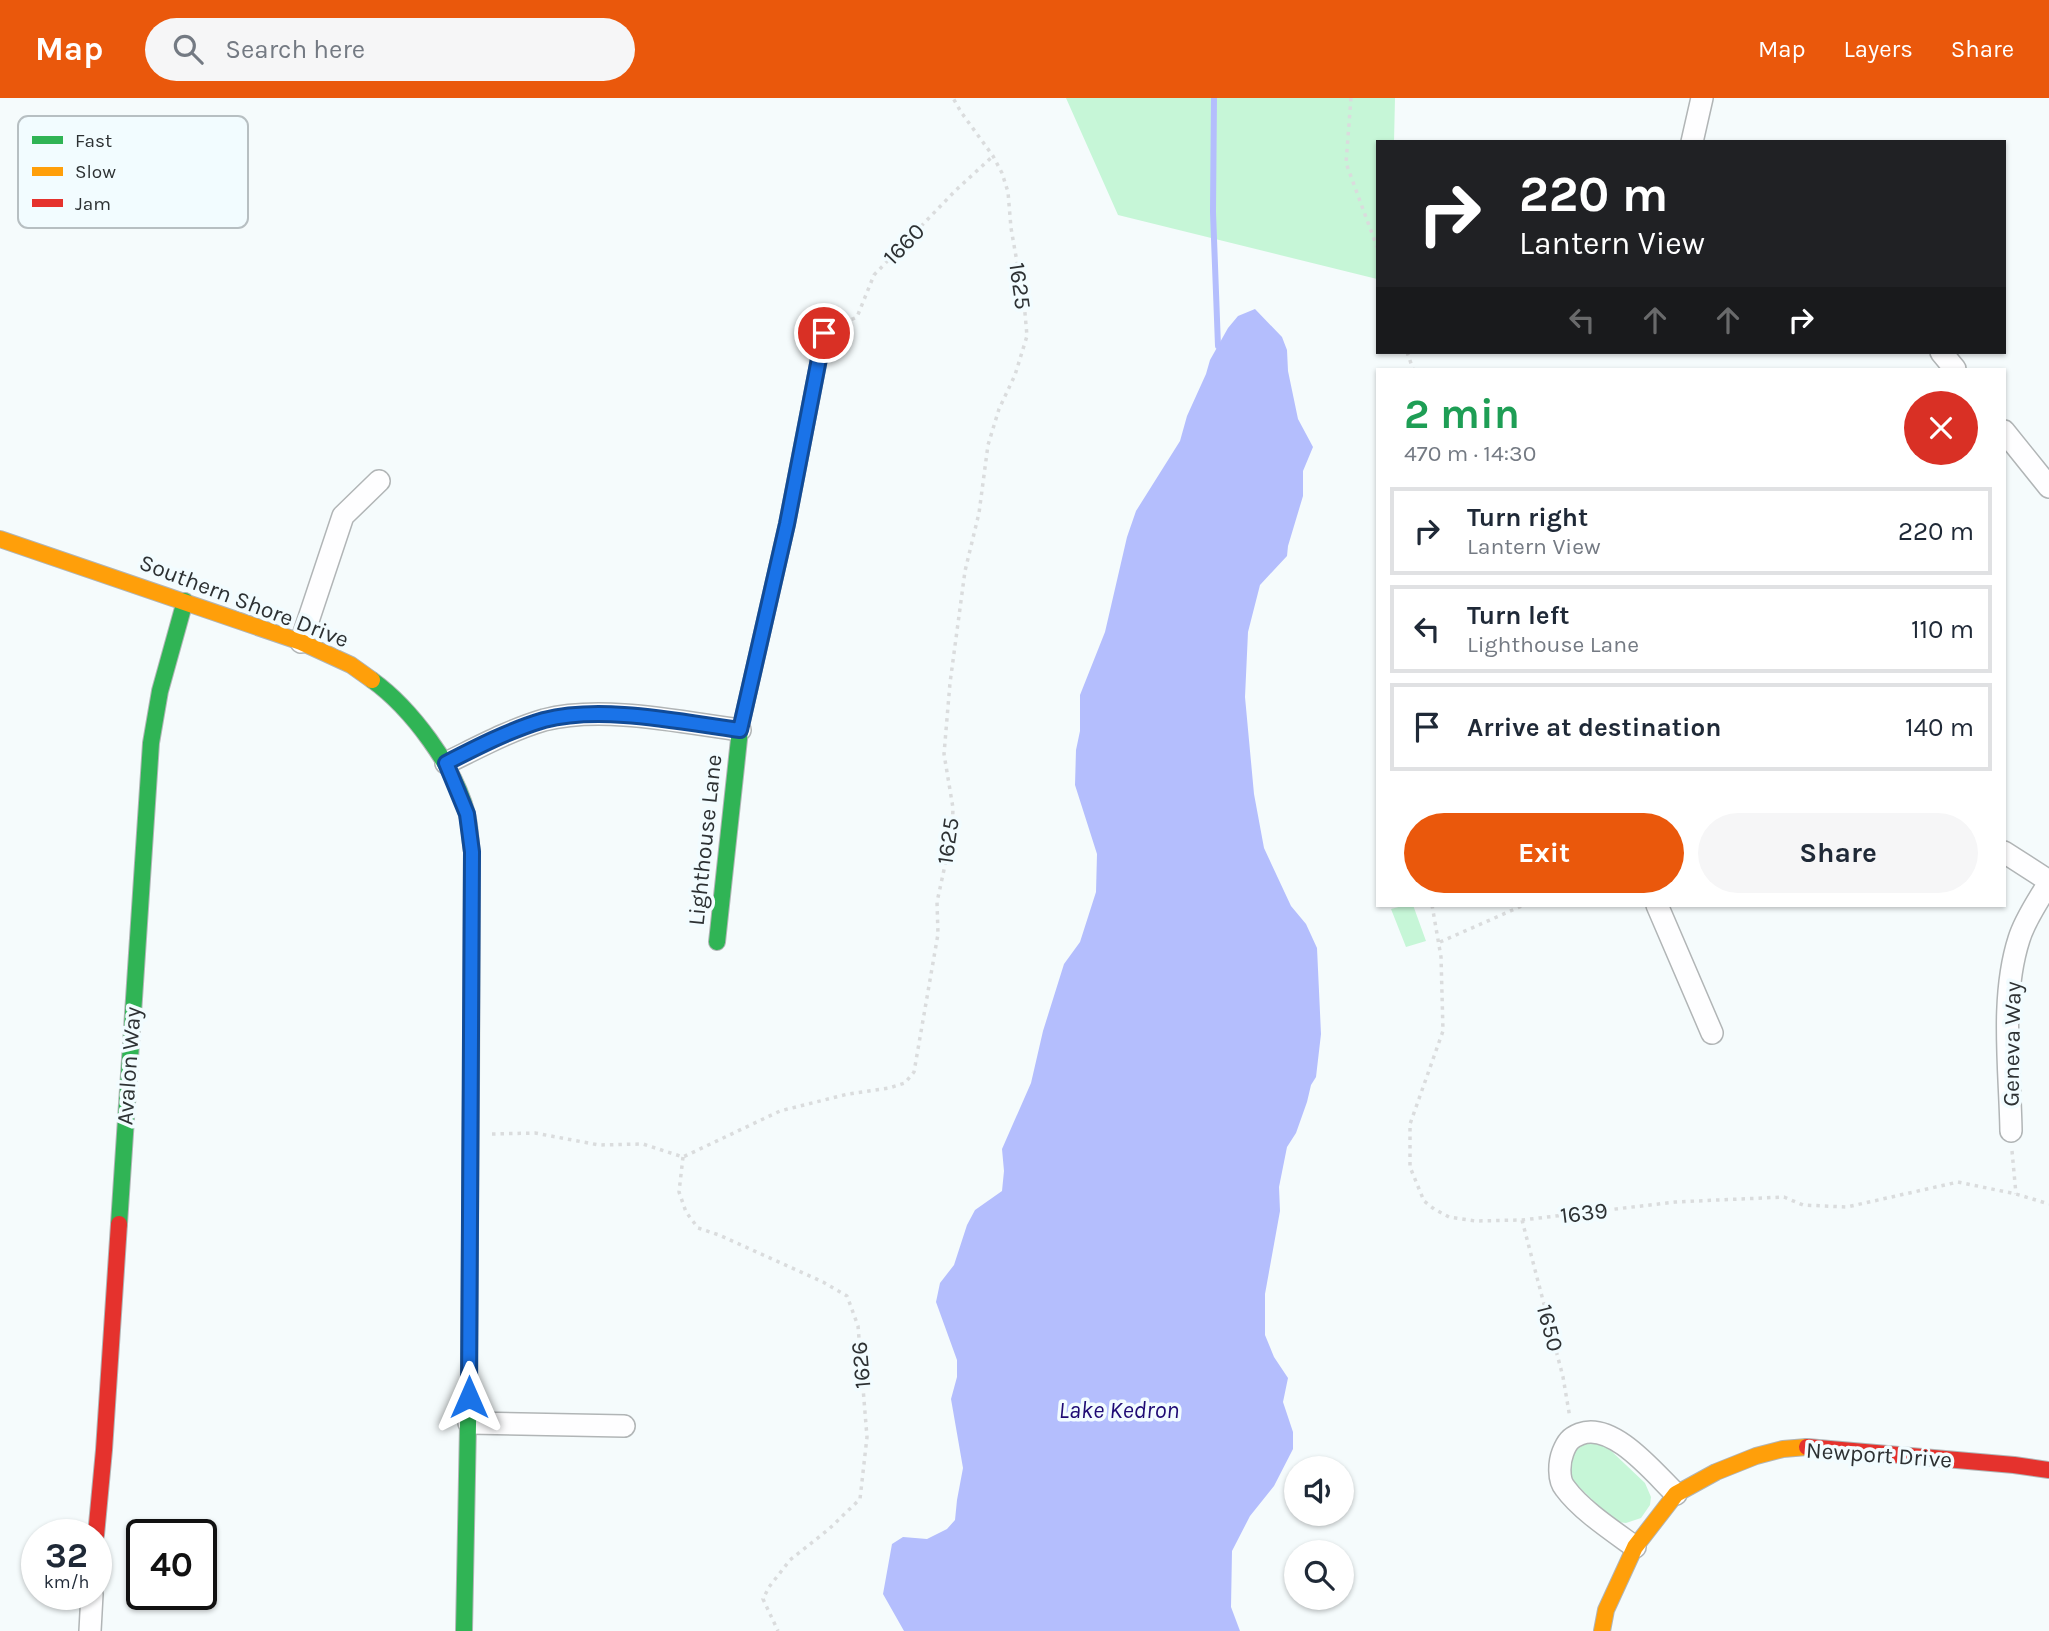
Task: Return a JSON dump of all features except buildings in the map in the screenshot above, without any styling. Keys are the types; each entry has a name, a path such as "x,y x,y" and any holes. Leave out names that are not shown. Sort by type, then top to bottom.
{"street":[{"path":"1692,140 1702,98"},
{"name":"Lighthouse Lane","path":"717,942 740,730 787,524 824,333"},
{"path":"1943,354 1954,368"},
{"path":"2006,433 2049,487"},
{"path":"301,642 343,516 379,481"},
{"name":"Southern Shore Drive","path":"0,539 301,642 351,665 406,709 446,763 467,814 472,852 469,1423 464,1631"},
{"name":"Avalon Way","path":"98,1519 151,743 160,691 185,601"},
{"path":"446,763 529,725 579,714 635,717 740,730"},
{"path":"2006,853 2049,882"},
{"name":"Geneva Way","path":"2011,1131 2008,1023 2014,967 2019,938 2049,882"},
{"path":"1658,907 1712,1033"},
{"path":"469,1423 624,1426"},
{"path":"1635,1547 1583,1507 1563,1486 1559,1461 1567,1443 1573,1437 1586,1432 1605,1434 1624,1445 1676,1494"},
{"name":"Newport Drive","path":"1602,1631 1606,1610 1635,1547 1676,1494 1716,1472 1756,1456 1813,1447 2049,1470"},
{"path":"90,1631 91,1610"}],"path":[{"name":"1625","path":"683,1157 780,1111 848,1094 889,1088 905,1083 914,1072 938,934 937,902 952,833 953,808 944,754 950,683 965,571 979,513 988,445 1027,336 1008,192 993,156 953,98"},
{"path":"1351,98 1346,163 1376,244"},
{"name":"1660","path":"824,333 857,317 874,275 955,191 993,156"},
{"name":"1639","path":"1432,907 1441,957 1443,1031 1410,1124 1410,1167 1424,1201 1449,1217 1475,1221 1522,1220 1675,1202 1784,1197 1803,1205 1847,1207 1958,1182 2049,1204"},
{"path":"1439,942 1519,907"},
{"path":"2011,1131 2016,1194"},
{"path":"469,1134 535,1133 599,1145 643,1144 683,1157"},
{"name":"1626","path":"683,1157 679,1192 686,1212 698,1228 719,1235 848,1296 858,1326 867,1437 860,1499 829,1529 790,1560 769,1587 763,1599 778,1631"},
{"name":"1650","path":"1522,1220 1563,1377 1573,1437"}],"green space":[{"path":"1066,98 1395,98 1394,140 1376,140 1376,279 1118,215"},
{"path":"1414,907 1426,941 1406,947 1391,909"},
{"path":"1590,1442 1606,1446 1645,1483 1651,1497 1650,1505 1641,1518 1626,1523 1618,1522 1573,1481 1569,1468 1571,1457 1578,1448"}],"water":[{"name":"Lake Kedron","path":"1255,309 1282,337 1287,350 1288,371 1298,419 1313,447 1303,471 1303,496 1287,556 1260,585 1248,632 1245,697 1254,794 1264,848 1291,906 1306,924 1317,948 1321,1034 1316,1077 1296,1133 1287,1147 1279,1187 1280,1211 1265,1294 1265,1335 1274,1357 1288,1378 1283,1402 1293,1432 1293,1449 1289,1456 1284,1456 1284,1467 1274,1486 1250,1516 1232,1551 1231,1607 1240,1631 904,1631 883,1594 892,1544 903,1537 927,1539 947,1529 955,1520 963,1468 951,1399 957,1377 957,1360 936,1302 940,1283 954,1265 967,1225 975,1210 1002,1191 1002,1149 1031,1083 1043,1031 1064,964 1080,942 1096,892 1097,854 1075,785 1080,695 1105,632 1127,537 1136,511 1180,441 1187,416 1210,360 1238,316"}],"waterway":[{"path":"1214,98 1213,212 1218,346"}],"traffic: fast":[{"path":"717,942 740,730 787,524 824,333"},
{"path":"119,1224 151,743 160,691 185,601"},
{"path":"372,680 402,706 430,740 453,777 467,814 472,852 471,1089"},
{"path":"464,1631 469,1373"}],"traffic: slow":[{"path":"0,539 301,642 351,665 372,680"},
{"path":"469,1373 471,1089"},
{"path":"1602,1631 1606,1610 1635,1547 1676,1494 1716,1472 1756,1456 1783,1449 1807,1447"}],"traffic: jam":[{"path":"98,1519 119,1224"},
{"path":"1807,1447 2049,1470"}],"route":[{"path":"469,1397 472,852 467,814 446,763 529,725 579,714 635,717 740,730 787,524 824,333"}]}
